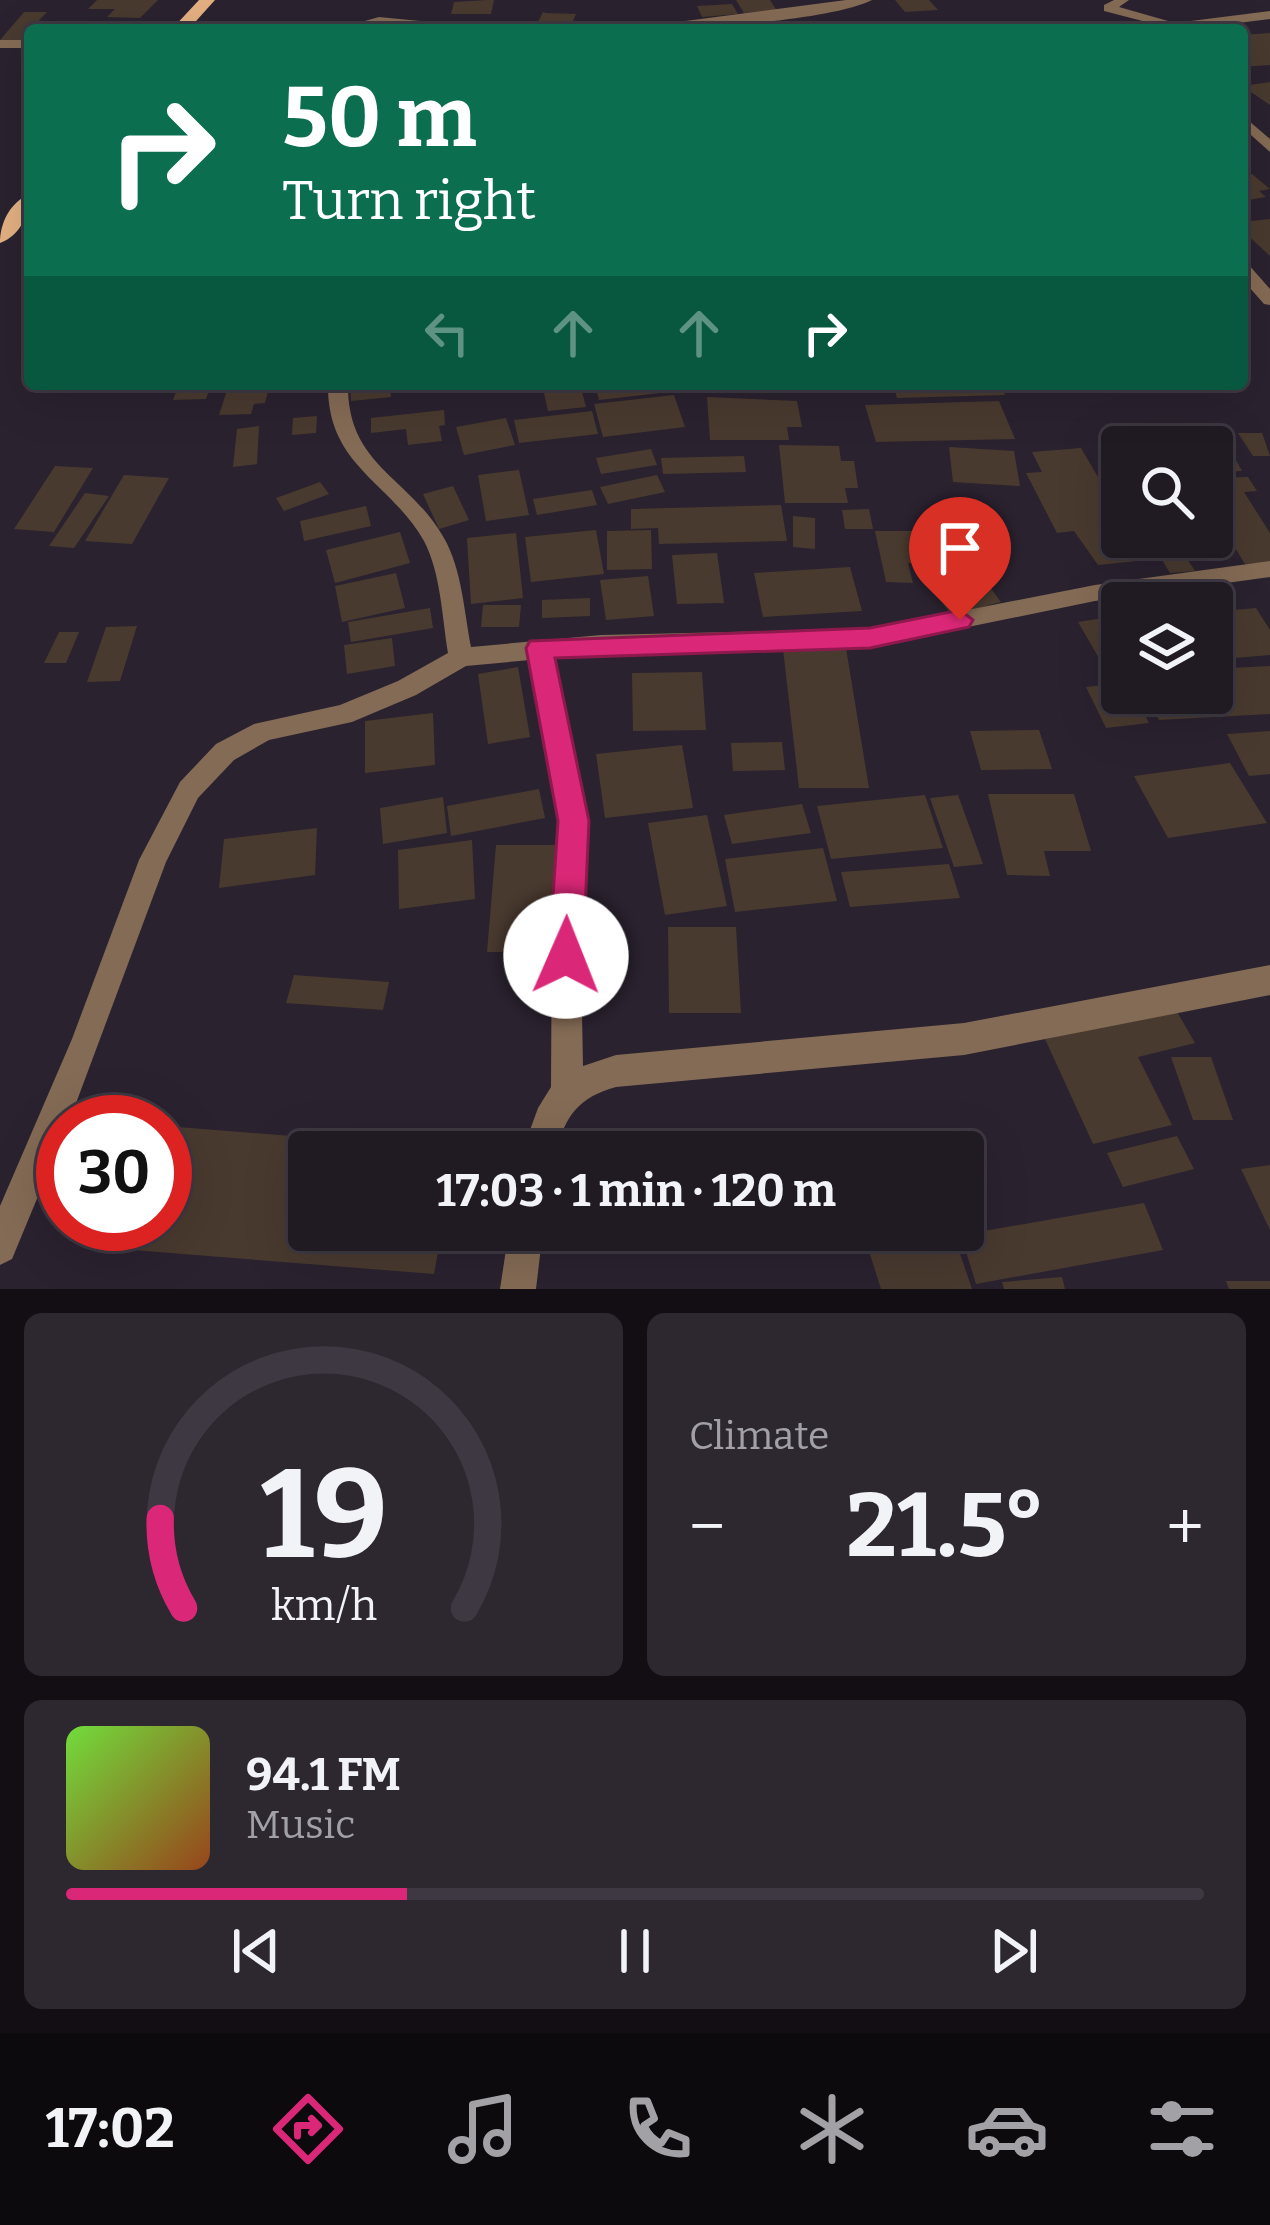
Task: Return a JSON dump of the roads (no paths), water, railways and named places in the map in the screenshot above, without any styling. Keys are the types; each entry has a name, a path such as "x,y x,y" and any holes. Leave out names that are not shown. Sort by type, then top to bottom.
{"main road":[{"path":"185,24 207,0"}],"street":[{"path":"682,24 866,0"},
{"path":"1123,0 1108,8 1163,24"},
{"path":"358,24 384,16 434,24"},
{"path":"1214,24 1270,19"},
{"path":"1248,125 1270,148"},
{"path":"1248,275 1270,300"},
{"path":"338,390 340,418 359,457 435,540 461,657"},
{"path":"0,1246 86,1042 152,860 188,790 225,752 263,731 343,715 461,657 540,648 870,638 1095,593 1270,569"},
{"path":"540,648 574,821 566,910 567,1092"},
{"path":"545,1131 549,1114 567,1092 585,1078 616,1071 964,1039 1270,980"},
{"path":"518,1289 523,1251"}]}
